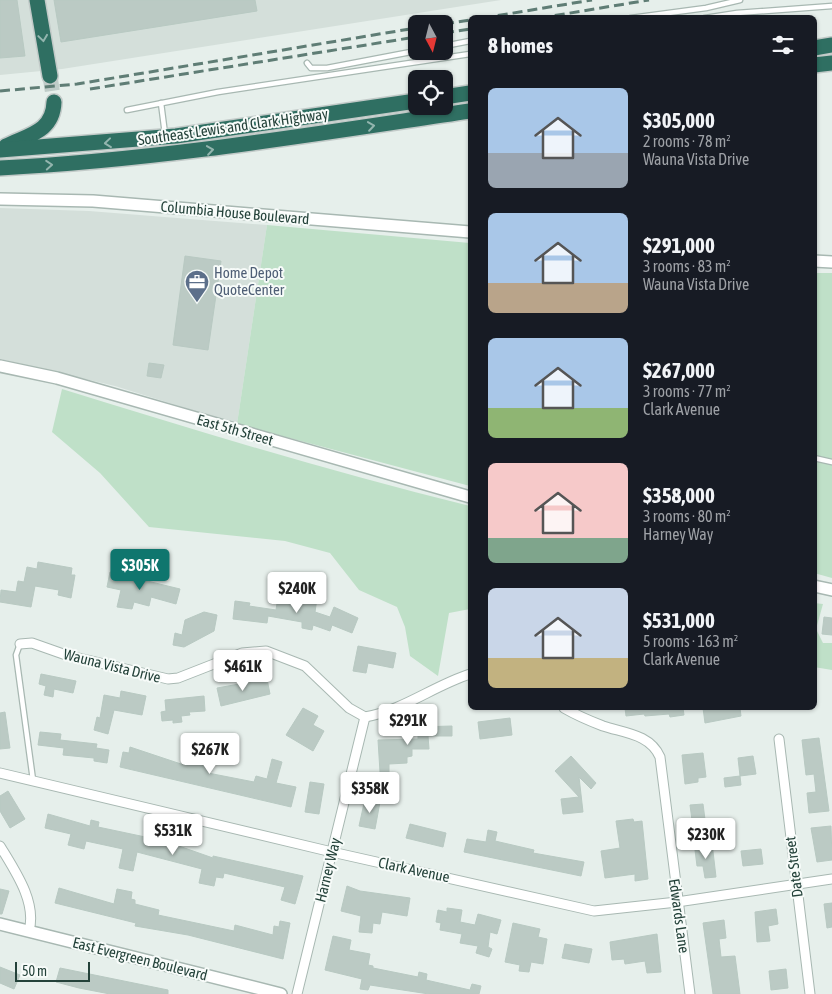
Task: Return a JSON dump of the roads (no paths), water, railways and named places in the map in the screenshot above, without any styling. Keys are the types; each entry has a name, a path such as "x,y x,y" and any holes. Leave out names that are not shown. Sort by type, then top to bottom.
{"highway":[{"path":"37,0 50,76"},
{"path":"817,48 832,46"},
{"path":"817,66 832,63"},
{"path":"453,96 468,93"},
{"path":"0,150 43,129 52,115 54,102"},
{"name":"Southeast Lewis and Clark Highway","path":"0,150 165,137 408,102"},
{"name":"Southeast Lewis and Clark Highway","path":"0,168 121,160 207,150 468,111"}],"street":[{"name":"Columbia House Boulevard","path":"0,199 93,202 468,232"},
{"path":"817,261 832,262"},
{"name":"East 5th Street","path":"0,366 57,378 468,496"},
{"path":"817,587 832,590"},
{"name":"Wauna Vista Drive","path":"20,644 32,643 66,655 168,679 178,678 242,653 266,651 305,666 349,708 365,717"},
{"path":"365,717 385,714 405,706 468,675"},
{"name":"Edwards Lane","path":"568,710 604,726 638,735 656,749 660,757 690,994"},
{"name":"Harney Way","path":"297,994 365,717"},
{"name":"Date Street","path":"779,739 810,994"},
{"name":"Clark Avenue","path":"0,773 332,852 594,910 677,902 832,879"},
{"path":"0,846 28,899 31,923 29,931"},
{"name":"East Evergreen Boulevard","path":"0,924 281,994"}],"lane":[{"path":"654,15 706,8 740,0"},
{"path":"721,15 737,12 832,6"},
{"path":"453,44 468,41"},
{"path":"307,63 312,68 327,68 408,53"},
{"path":"127,110 218,92 468,54"},
{"path":"161,103 165,137"},
{"path":"817,459 832,462"},
{"path":"20,644 16,654 33,781"}],"tunnel":[{"path":"50,76 54,102"}],"railway":[{"path":"501,15 592,0"},
{"path":"558,15 649,0"},
{"path":"453,23 468,20"},
{"path":"0,91 77,84 408,29"},
{"path":"453,32 468,29"},
{"path":"90,89 408,38"}],"place":[{"name":"Home Depot QuoteCenter","path":"197,303"}]}
